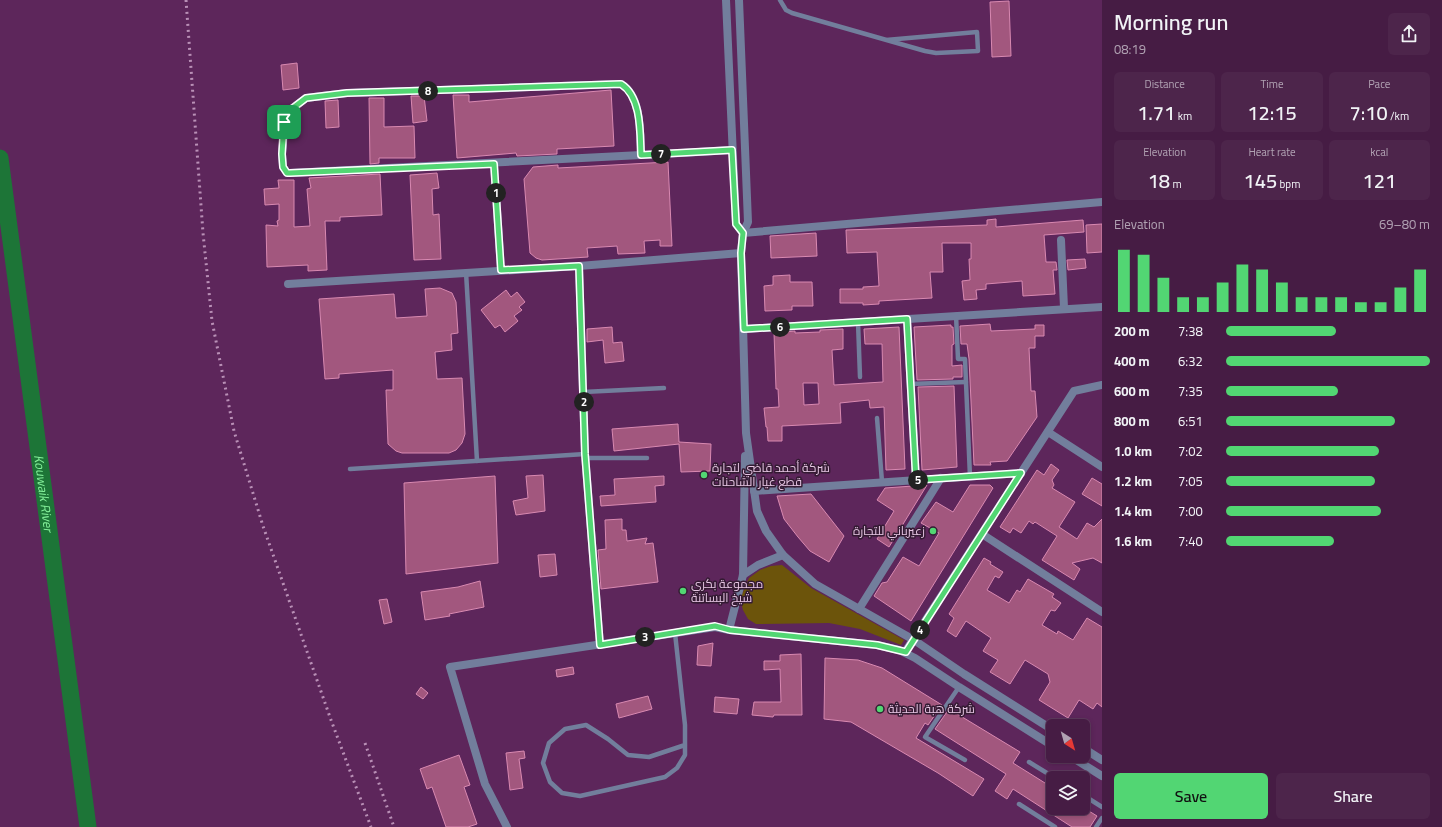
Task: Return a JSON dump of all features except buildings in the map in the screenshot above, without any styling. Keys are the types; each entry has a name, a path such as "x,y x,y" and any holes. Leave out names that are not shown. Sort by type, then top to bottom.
{"street":[{"path":"726,0 736,224 743,233"},
{"path":"730,630 743,575 746,433 741,253 743,233 748,222 740,0"},
{"path":"641,155 640,120 635,102 626,86 621,84 347,93 306,98 289,111 284,122 282,154 283,167 287,173 494,164 732,150"},
{"path":"494,164 501,270"},
{"path":"743,233 1102,202"},
{"path":"1061,240 1064,308"},
{"path":"288,284 579,266 741,253"},
{"path":"579,266 586,456 600,645"},
{"path":"744,329 1064,308 1102,307"},
{"path":"907,319 916,480"},
{"path":"906,652 1074,391 1102,384"},
{"path":"1048,432 1102,467"},
{"path":"746,433 757,511 766,531 783,555 815,584 914,640 964,674 1046,726"},
{"path":"754,491 1021,473"},
{"path":"859,609 941,478"},
{"path":"982,534 1102,612"},
{"path":"743,575 758,564 783,555"},
{"path":"507,827 485,784 450,667 715,626 730,630 877,645 906,652 1046,742"},
{"path":"1090,752 1102,760"},
{"path":"1081,763 1102,776"}],"lane":[{"path":"780,0 786,10 792,13 886,40 936,52 978,50 977,32 886,40"},
{"path":"466,272 477,461"},
{"path":"956,315 958,359 965,359 970,476"},
{"path":"858,322 860,377"},
{"path":"910,384 966,382"},
{"path":"583,392 664,388"},
{"path":"877,418 882,482"},
{"path":"350,469 586,456 646,458"},
{"path":"675,633 685,725 685,745 685,756 678,768 665,777 580,796 562,793 550,782 543,763 549,743 565,729 586,725 608,739 628,755 649,757 685,745"},
{"path":"959,687 926,737 965,760"},
{"path":"1029,762 1046,772"},
{"path":"1090,799 1102,807"},
{"path":"1019,804 1055,827"},
{"path":"1096,827 1102,818"}],"shaded area":[{"path":"782,565 811,588 904,640 901,645 860,629 829,623 756,624 748,619 743,610 740,599 749,578 760,570 771,566"}],"waterway":[{"name":"Kouwaik River","path":"0,158 88,827"}],"railway":[{"path":"186,0 203,233 212,321 234,431 263,526 331,720 371,827"},
{"path":"365,743 394,827"}],"place":[{"name":"شركة أحمد قاضي لتجارة قطع غيار الشاحنات","path":"704,475"},
{"name":"زعيرباني للتجارة","path":"933,531"},
{"name":"مجموعة بكري شيخ البساتنة","path":"683,591"},
{"name":"شركة هبة الحديثة","path":"880,709"}],"route":[{"path":"621,84 626,86 635,102 640,120 641,155 732,150 736,224 743,233 741,253 744,329 907,319 916,480 1021,473 906,652 877,645 764,632 730,630 715,626 600,645 585,454 579,266 501,270 494,164 287,173 283,167 282,154 284,122 289,111 306,98 347,93 621,84"}]}
